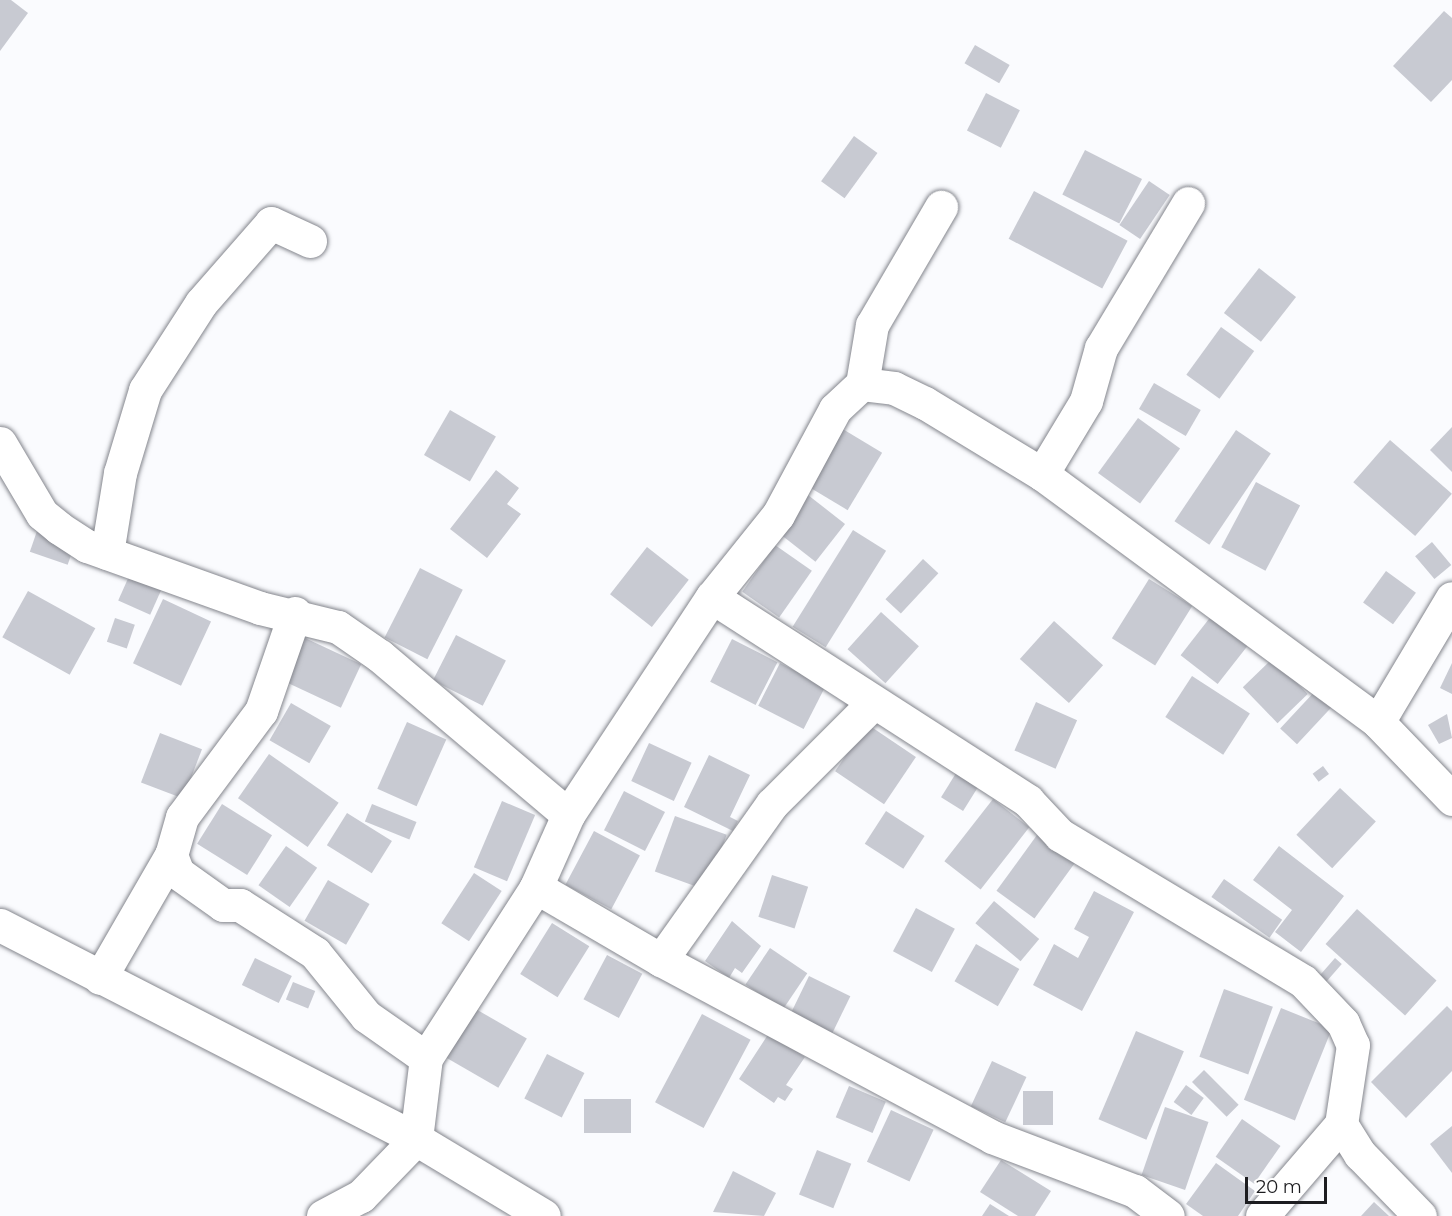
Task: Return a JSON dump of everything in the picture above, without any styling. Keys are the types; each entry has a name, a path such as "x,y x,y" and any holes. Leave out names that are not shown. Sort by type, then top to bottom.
{"street":[{"path":"1042,474 1086,400 1101,348 1188,203"},
{"path":"323,1216 362,1196 416,1139 426,1058 536,886 567,815 712,597 778,515 835,409 862,384 872,325 941,207"},
{"path":"107,553 120,473 145,390 195,312 271,223 310,241"},
{"path":"862,384 894,388 925,403 1042,474 1378,722 1452,799"},
{"path":"0,443 42,514 107,553 260,608 295,613 338,627 380,656 567,815"},
{"path":"712,597 1028,801 1060,834 1303,981 1343,1023 1353,1045 1341,1124 1262,1216"},
{"path":"1378,722 1452,598"},
{"path":"100,978 171,855 182,818 261,711 295,613"},
{"path":"661,960 772,804 873,703"},
{"path":"171,855 178,873 223,905 240,905 315,953 366,1016 426,1058"},
{"path":"536,886 661,960 992,1137 1135,1191 1168,1216"},
{"path":"0,925 416,1139 543,1216"},
{"path":"1341,1124 1360,1154 1420,1216"}],"building":[{"path":"0,0 11,0 28,13 0,51"},
{"path":"1444,11 1452,18 1452,80 1431,102 1393,66"},
{"path":"975,45 1010,65 999,83 964,63"},
{"path":"986,93 1020,110 1001,148 967,130"},
{"path":"854,136 877,153 845,198 821,181"},
{"path":"1085,150 1142,179 1119,224 1062,195"},
{"path":"1149,181 1170,195 1140,239 1119,225"},
{"path":"1034,191 1128,241 1102,288 1009,239"},
{"path":"1259,268 1296,297 1261,342 1224,313"},
{"path":"1221,327 1254,351 1219,399 1186,375"},
{"path":"1154,383 1201,410 1186,436 1139,409"},
{"path":"450,410 496,436 470,482 424,455"},
{"path":"1138,418 1180,449 1140,504 1098,473"},
{"path":"1452,427 1452,472 1430,450"},
{"path":"841,428 882,453 848,510 806,485"},
{"path":"1236,430 1271,453 1209,545 1174,521"},
{"path":"1390,440 1452,494 1415,536 1353,482"},
{"path":"496,470 519,488 507,504 521,514 487,558 450,529"},
{"path":"1256,482 1300,505 1265,571 1221,547"},
{"path":"808,495 845,524 815,562 778,533"},
{"path":"853,530 886,551 826,647 793,627"},
{"path":"37,531 75,544 68,565 30,552"},
{"path":"1432,542 1451,565 1434,579 1415,556"},
{"path":"775,545 812,571 779,618 742,592"},
{"path":"647,547 689,580 652,627 610,594"},
{"path":"923,559 938,573 901,614 885,599"},
{"path":"420,568 463,590 427,659 385,637"},
{"path":"1386,571 1416,593 1393,624 1363,603"},
{"path":"130,574 162,588 150,615 118,600"},
{"path":"1149,579 1192,606 1155,665 1112,638"},
{"path":"28,591 95,628 70,675 2,637"},
{"path":"163,599 211,621 181,686 133,663"},
{"path":"881,612 919,646 885,683 848,649"},
{"path":"1212,615 1249,644 1218,684 1181,655"},
{"path":"115,618 135,625 127,648 107,642"},
{"path":"1054,621 1103,665 1069,703 1020,659"},
{"path":"456,635 506,660 483,706 433,680"},
{"path":"305,638 361,664 341,708 285,682"},
{"path":"732,639 777,662 756,705 710,682"},
{"path":"1273,658 1308,694 1278,723 1243,687"},
{"path":"780,663 825,686 804,729 758,706"},
{"path":"1452,663 1452,694 1440,688"},
{"path":"1192,676 1250,714 1223,755 1165,717"},
{"path":"1317,689 1334,705 1297,744 1280,728"},
{"path":"1036,702 1077,720 1056,769 1014,750"},
{"path":"291,703 331,726 309,763 270,740"},
{"path":"1447,714 1452,738 1439,744 1428,725"},
{"path":"407,722 446,739 417,806 377,789"},
{"path":"867,724 916,757 884,804 835,771"},
{"path":"160,733 202,749 183,799 141,782"},
{"path":"649,743 692,763 674,801 631,781"},
{"path":"269,754 339,803 308,847 238,798"},
{"path":"709,755 750,775 730,817 738,821 733,831 684,807"},
{"path":"1323,766 1329,774 1319,782 1313,774"},
{"path":"958,770 980,784 963,811 941,797"},
{"path":"1340,788 1376,821 1332,868 1296,835"},
{"path":"624,791 665,812 645,851 604,830"},
{"path":"993,799 1029,827 981,890 944,861"},
{"path":"502,801 535,815 507,881 474,867"},
{"path":"222,804 272,835 247,875 197,844"},
{"path":"372,804 417,822 409,840 365,822"},
{"path":"886,811 925,836 903,869 865,844"},
{"path":"347,813 392,841 372,873 327,845"},
{"path":"675,816 727,835 707,890 655,871"},
{"path":"594,831 640,855 611,909 565,885"},
{"path":"1037,835 1075,863 1034,918 996,891"},
{"path":"286,846 317,868 290,907 258,885"},
{"path":"1279,846 1344,896 1301,952 1275,932 1292,910 1253,880"},
{"path":"474,873 502,891 469,941 441,923"},
{"path":"772,875 808,887 795,929 758,917"},
{"path":"1224,879 1282,920 1270,938 1211,897"},
{"path":"328,880 370,904 346,945 304,921"},
{"path":"1094,891 1134,912 1082,1011 1033,985 1054,944 1078,958 1089,937 1074,929"},
{"path":"994,901 1039,939 1021,961 975,923"},
{"path":"916,908 955,929 932,972 893,951"},
{"path":"1357,909 1437,981 1405,1016 1326,944"},
{"path":"732,921 761,946 742,973 735,968 729,978 705,961"},
{"path":"552,923 589,946 558,997 520,974"},
{"path":"976,944 1019,969 998,1006 954,981"},
{"path":"770,948 807,973 783,1010 745,984"},
{"path":"607,955 642,974 619,1018 584,999"},
{"path":"255,958 292,976 279,1003 242,985"},
{"path":"1335,958 1342,964 1326,982 1319,976"},
{"path":"809,976 850,996 832,1034 791,1014"},
{"path":"293,982 315,991 308,1009 286,1000"},
{"path":"1224,989 1273,1007 1248,1074 1199,1057"},
{"path":"1447,1006 1452,1011 1452,1071 1406,1118 1371,1082"},
{"path":"474,1008 527,1038 498,1088 446,1057"},
{"path":"1281,1008 1332,1029 1295,1120 1244,1100"},
{"path":"702,1014 751,1040 704,1128 655,1102"},
{"path":"1136,1031 1184,1051 1146,1140 1098,1119"},
{"path":"769,1033 805,1057 786,1085 793,1089 785,1101 778,1097 774,1103 739,1079"},
{"path":"547,1054 584,1073 562,1118 524,1099"},
{"path":"992,1061 1026,1077 1005,1122 971,1106"},
{"path":"1204,1070 1239,1105 1227,1117 1192,1082"},
{"path":"1186,1085 1204,1098 1191,1115 1174,1102"},
{"path":"849,1086 886,1102 873,1133 836,1117"},
{"path":"1023,1091 1053,1091 1053,1125 1023,1125"},
{"path":"584,1099 631,1099 631,1133 584,1133"},
{"path":"1165,1107 1208,1122 1185,1190 1142,1175"},
{"path":"891,1110 934,1130 910,1182 867,1162"},
{"path":"1242,1119 1281,1146 1254,1184 1216,1157"},
{"path":"1452,1126 1452,1173 1430,1144"},
{"path":"817,1150 851,1164 833,1208 799,1195"},
{"path":"1001,1160 1051,1191 1035,1216 1018,1216 980,1192"},
{"path":"1216,1163 1255,1191 1238,1216 1203,1216 1186,1204"},
{"path":"733,1171 776,1193 764,1216 713,1212"},
{"path":"1374,1202 1389,1216 1361,1216"},
{"path":"990,1204 1009,1216 982,1216"}]}
